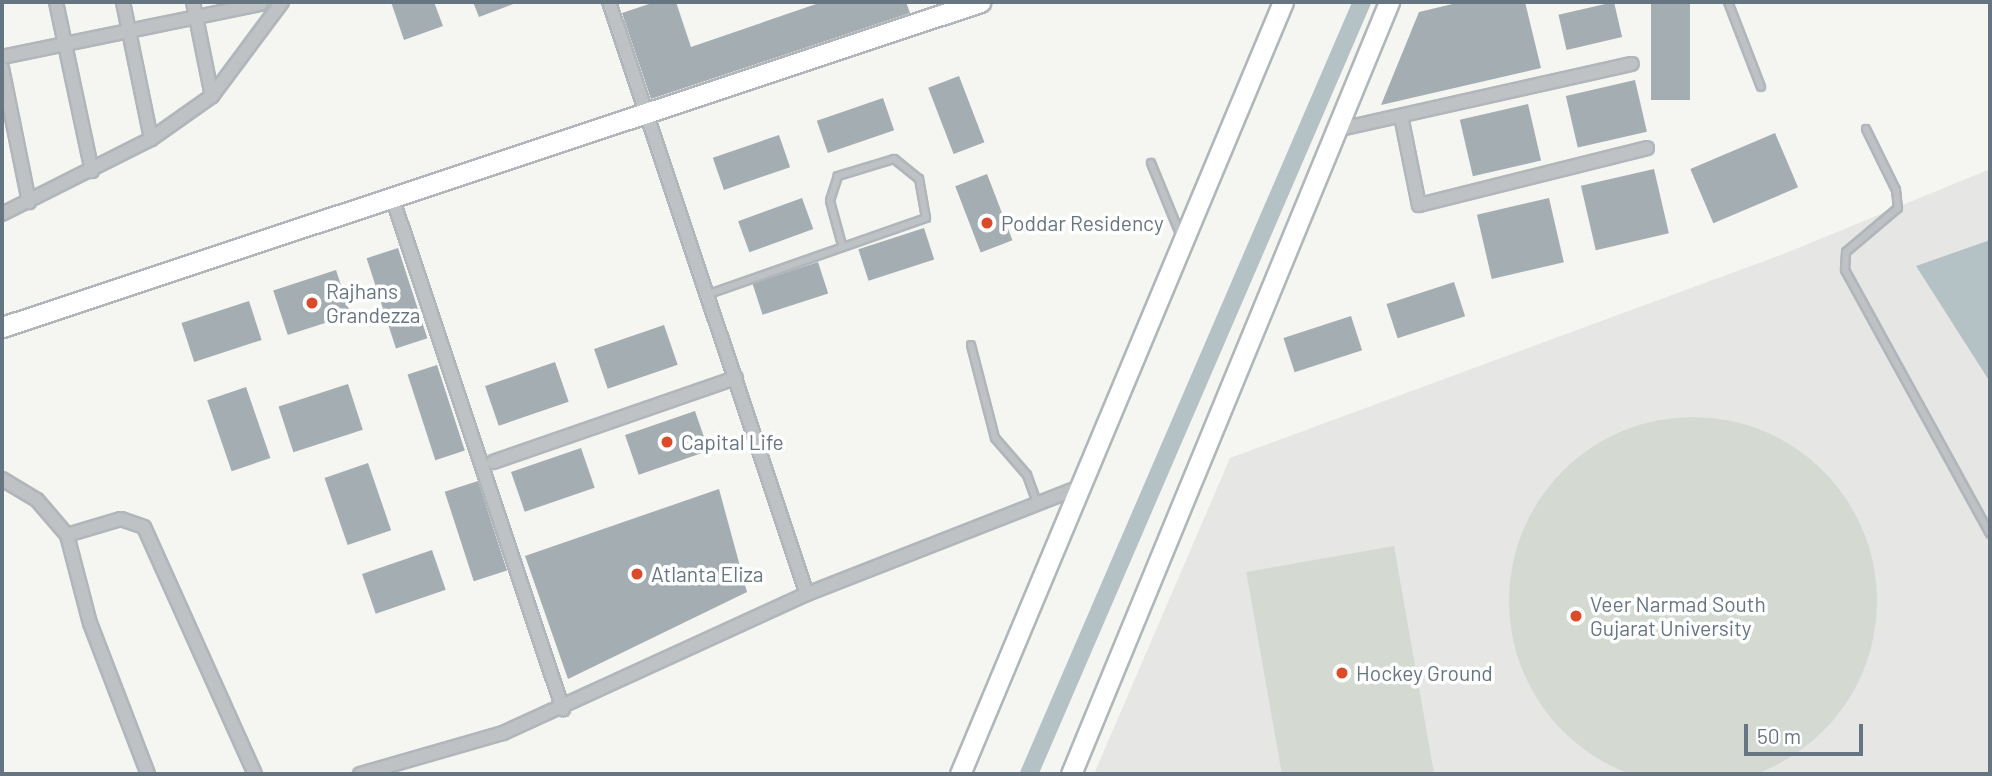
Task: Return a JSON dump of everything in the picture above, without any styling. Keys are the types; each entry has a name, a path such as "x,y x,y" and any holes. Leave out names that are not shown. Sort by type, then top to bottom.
{"street":[{"path":"56,2 92,171"},
{"path":"123,2 150,139"},
{"path":"193,2 212,96"},
{"path":"2,214 92,171 150,139 212,96 282,2"},
{"path":"609,2 650,115 807,594"},
{"path":"2,327 650,115 980,2"},
{"path":"960,774 1283,2"},
{"path":"1071,774 1389,2"},
{"path":"2,57 261,3 265,28"},
{"path":"1336,130 1632,64"},
{"path":"2,68 29,202"},
{"path":"1401,116 1419,205 1647,148"},
{"path":"393,200 563,709"},
{"path":"493,462 736,378"},
{"path":"2,479 37,500 67,535 90,623 148,774"},
{"path":"360,774 503,733 563,709 807,594 1080,487"},
{"path":"67,535 121,519 144,527 255,774"}],"lane":[{"path":"1728,2 1761,87"},
{"path":"1866,129 1896,190 1898,208 1852,245 1846,270 1990,534"},
{"path":"709,294 842,245 926,218 919,179 894,159 838,176 830,201 842,245"},
{"path":"1151,163 1183,241"},
{"path":"971,345 995,438 1027,475 1037,502"}],"shaded area":[{"name":"Veer Narmad South Gujarat University","path":"1990,169 1990,774 1094,774 1230,458 1786,253"},
{"path":"1990,240 1990,382 1916,266"},
{"path":"1693,417 1729,421 1763,431 1795,448 1823,471 1846,499 1863,531 1873,565 1877,601 1873,637 1863,671 1846,703 1823,731 1795,754 1763,771 1729,781 1693,785 1657,781 1623,771 1591,754 1563,731 1540,703 1523,671 1513,637 1509,601 1513,565 1523,531 1540,499 1563,471 1591,448 1623,431 1657,421"},
{"path":"1394,546 1434,774 1282,774 1246,572"}],"building":[{"path":"391,2 434,2 443,26 404,40"},
{"path":"473,2 516,2 516,3 479,17"},
{"path":"655,2 676,2 691,47 822,2 906,2 910,13 651,99 622,13"},
{"path":"1461,2 1525,2 1541,68 1381,105 1419,12"},
{"path":"1614,2 1622,37 1567,50 1558,15"},
{"path":"1651,2 1690,2 1690,100 1651,100"},
{"path":"959,76 984,142 954,154 928,88"},
{"path":"1635,80 1647,132 1578,148 1566,96"},
{"path":"883,98 894,130 828,153 817,121"},
{"path":"1528,104 1541,161 1473,176 1460,120"},
{"path":"1775,133 1798,187 1713,223 1690,169"},
{"path":"779,135 790,167 724,190 713,158"},
{"path":"1654,169 1669,233 1596,250 1581,186"},
{"name":"Poddar Residency","path":"987,174 1012,240 981,252 955,186"},
{"path":"802,198 813,229 749,252 738,221"},
{"path":"1549,198 1564,262 1492,279 1477,215"},
{"path":"924,228 934,259 869,281 858,249"},
{"path":"398,248 427,338 396,349 367,258"},
{"path":"818,262 828,293 763,315 752,283"},
{"name":"Rajhans Grandezza","path":"336,270 351,315 288,335 273,290"},
{"path":"1454,282 1465,316 1398,338 1386,304"},
{"path":"249,301 262,340 194,362 181,323"},
{"path":"1351,316 1362,350 1295,372 1283,338"},
{"path":"664,325 678,365 608,389 594,349"},
{"path":"555,362 569,402 499,426 485,386"},
{"path":"437,365 465,451 435,460 408,375"},
{"path":"348,384 363,430 293,452 279,407"},
{"path":"246,387 270,458 232,471 207,400"},
{"name":"Capital Life","path":"695,411 709,451 639,475 625,435"},
{"path":"581,448 595,488 525,512 511,472"},
{"path":"368,463 391,530 348,545 325,478"},
{"path":"478,481 507,570 474,581 445,492"},
{"name":"Atlanta Eliza","path":"719,489 747,592 568,679 525,556"},
{"path":"432,550 446,590 376,614 362,574"}],"waterway":[{"path":"1029,774 1362,2"}],"place":[{"name":"Poddar Residency","path":"987,223"},
{"name":"Rajhans Grandezza","path":"312,303"},
{"name":"Capital Life","path":"667,442"},
{"name":"Atlanta Eliza","path":"637,574"},
{"name":"Veer Narmad South Gujarat University","path":"1576,616"},
{"name":"Hockey Ground","path":"1342,673"}]}
